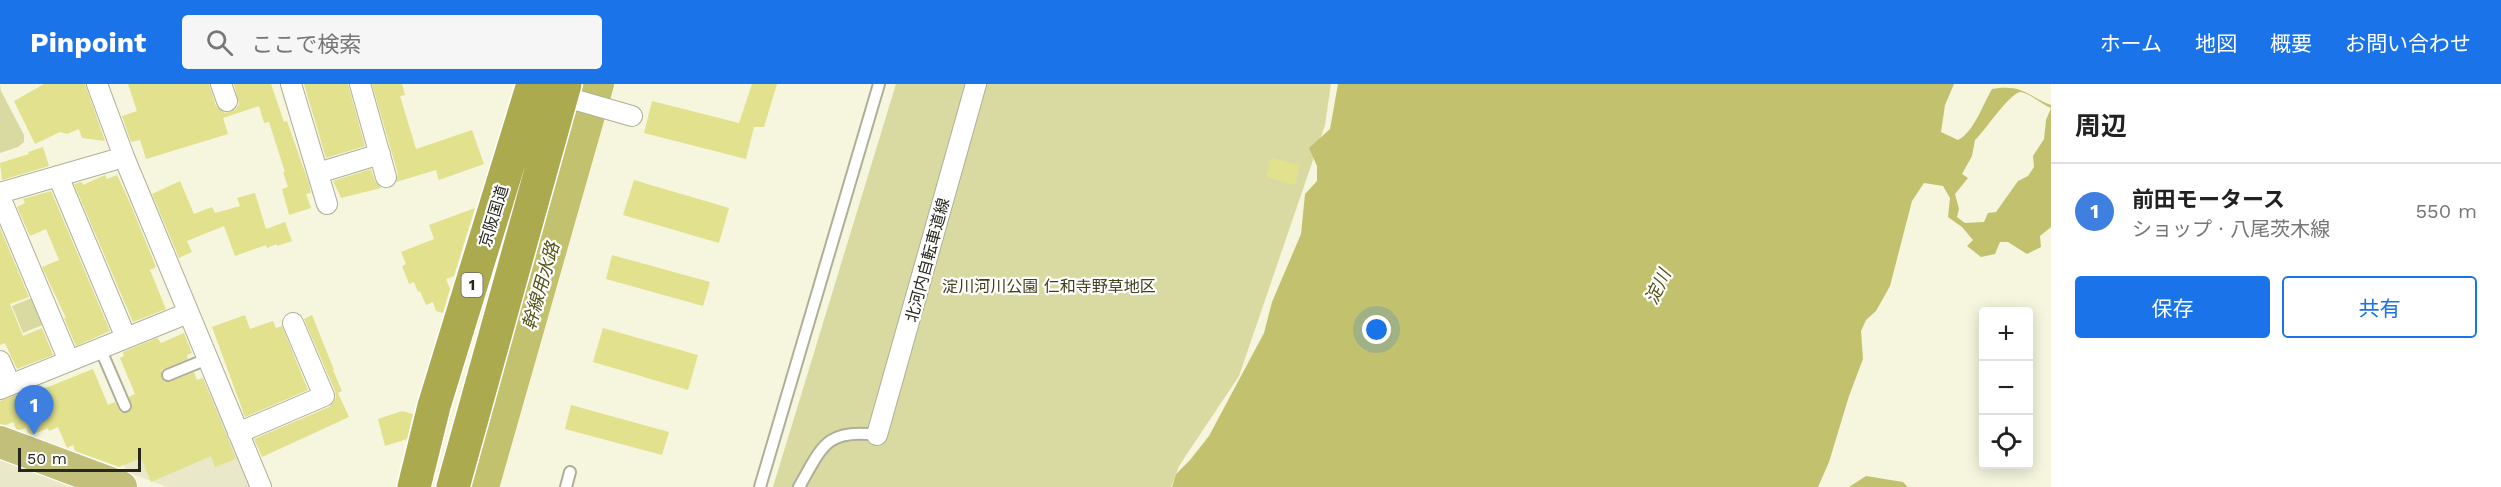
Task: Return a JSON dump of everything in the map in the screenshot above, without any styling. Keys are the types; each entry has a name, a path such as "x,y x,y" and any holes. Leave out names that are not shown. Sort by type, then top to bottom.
{"highway":[{"name":"京阪国道","path":"414,487 434,406 569,95"},
{"name":"京阪国道","path":"453,487 569,95"}],"main road":[{"path":"0,442 121,487"}],"street":[{"path":"97,84 124,157 261,487"},
{"path":"291,84 327,204"},
{"path":"360,84 386,177"},
{"name":"北河内自転車道線","path":"877,435 976,84"},
{"path":"569,95 632,116"},
{"path":"318,173 380,154"},
{"path":"69,361 0,195 124,157"},
{"path":"58,176 126,338"},
{"path":"0,361 5,387 188,313"},
{"path":"238,433 324,396 293,323"}],"lane":[{"path":"760,487 879,84"},
{"path":"100,348 125,406"},
{"path":"168,375 207,359"},
{"path":"799,487 822,448 840,434 877,435"},
{"path":"566,487 570,472"}],"shaded area":[{"path":"213,392 254,487 167,487 127,472 110,434"},
{"path":"0,457 85,487 0,487"}],"green space":[{"path":"0,84 1,91 24,135 24,142 18,147 0,153"},
{"name":"淀川河川公園 仁和寺野草地区","path":"896,84 1331,84 1325,125 1239,376 1179,466 1171,487 773,487"},
{"path":"34,297 45,324 23,333 12,306"}],"water":[{"name":"淀川","path":"1338,84 1954,84 1945,105 1941,132 1958,140 1969,131 1992,89 2018,89 2051,105 2051,108 2051,227 2040,236 2041,247 2027,254 2008,242 2000,242 1995,254 1981,257 1967,246 1973,240 1962,227 1948,217 1950,198 1943,186 1924,183 1912,201 1890,286 1861,331 1863,359 1829,462 1818,487 1172,487 1176,474 1209,436 1264,333 1272,302 1301,234 1305,194 1317,181 1317,166 1309,148 1330,129","holes":["2021,92 2051,108 2046,120 2044,139 2033,156 2034,167 2028,176 2018,181 1996,212 1988,213 1984,222 1965,223 1957,217 1959,209 1955,194 1968,178 1962,174 1972,156 1975,140 2004,105"]},
{"path":"1866,476 1903,482 1908,487 1849,487"}],"building":[{"path":"44,84 85,84 105,141 82,138 79,129 67,134 60,132 35,144 14,101"},
{"path":"128,84 209,84 216,106 225,113 236,109 239,104 234,84 271,84 284,122 287,121 309,184 311,193 306,194 311,208 289,215 282,189 288,187 283,172 285,172 269,122 264,123 259,106 223,118 228,134 146,159 140,140 131,142 122,116 137,111"},
{"path":"304,84 348,84 365,146 326,158"},
{"path":"372,84 402,84 405,95 400,96 416,149 472,130 484,164 439,180 436,170 396,182 398,174"},
{"path":"752,84 777,84 764,127 754,127 746,159 644,133 652,101 739,123"},
{"path":"43,147 49,166 2,180 0,163"},
{"path":"1271,158 1300,165 1295,185 1266,177"},
{"path":"371,169 375,181 381,188 341,198 333,181"},
{"path":"105,175 107,179 117,175 130,203 156,267 150,270 166,309 133,322 74,184 82,182 83,185"},
{"path":"634,180 729,208 719,243 623,215"},
{"path":"180,181 194,214 212,207 215,213 240,206 237,198 255,193 266,229 285,222 292,241 267,248 266,245 235,256 224,226 187,241 192,252 179,258 152,194"},
{"path":"51,191 110,331 76,346 64,318 66,318 42,267 59,260 46,229 30,236 17,207 25,203 23,199"},
{"path":"475,208 454,276 446,279 450,289 443,313 436,311 433,302 426,305 414,282 409,284 402,266 406,264 401,252 434,239 429,225"},
{"path":"0,228 29,297 10,304 23,336 42,328 53,355 17,369 5,343 0,345"},
{"path":"612,255 710,282 703,306 606,279"},
{"path":"245,315 250,329 273,321 276,328 282,326 308,390 245,417 212,327"},
{"path":"312,315 342,391 338,393 349,417 262,457 254,439 329,407 336,398 304,319"},
{"path":"603,328 698,355 688,390 593,362"},
{"path":"184,333 192,353 187,355 188,359 162,370 161,377 164,381 170,382 194,372 197,380 203,378 236,459 215,467 211,456 151,482 141,458 119,467 75,451 73,445 67,448 58,427 49,431 48,428 32,435 26,428 16,429 13,422 6,425 0,424 0,401 26,391 28,395 93,369 108,405 115,402 120,412 128,413 132,406 129,397 135,394 120,358 124,356 123,352 157,338 161,343"},
{"path":"571,405 669,432 662,455 565,429"},
{"path":"402,411 413,414 407,439 385,446 378,419"}],"waterway":[{"name":"幹線用水路","path":"484,487 599,84"}],"place":[{"name":"前田モータース","path":"34,435"}]}
